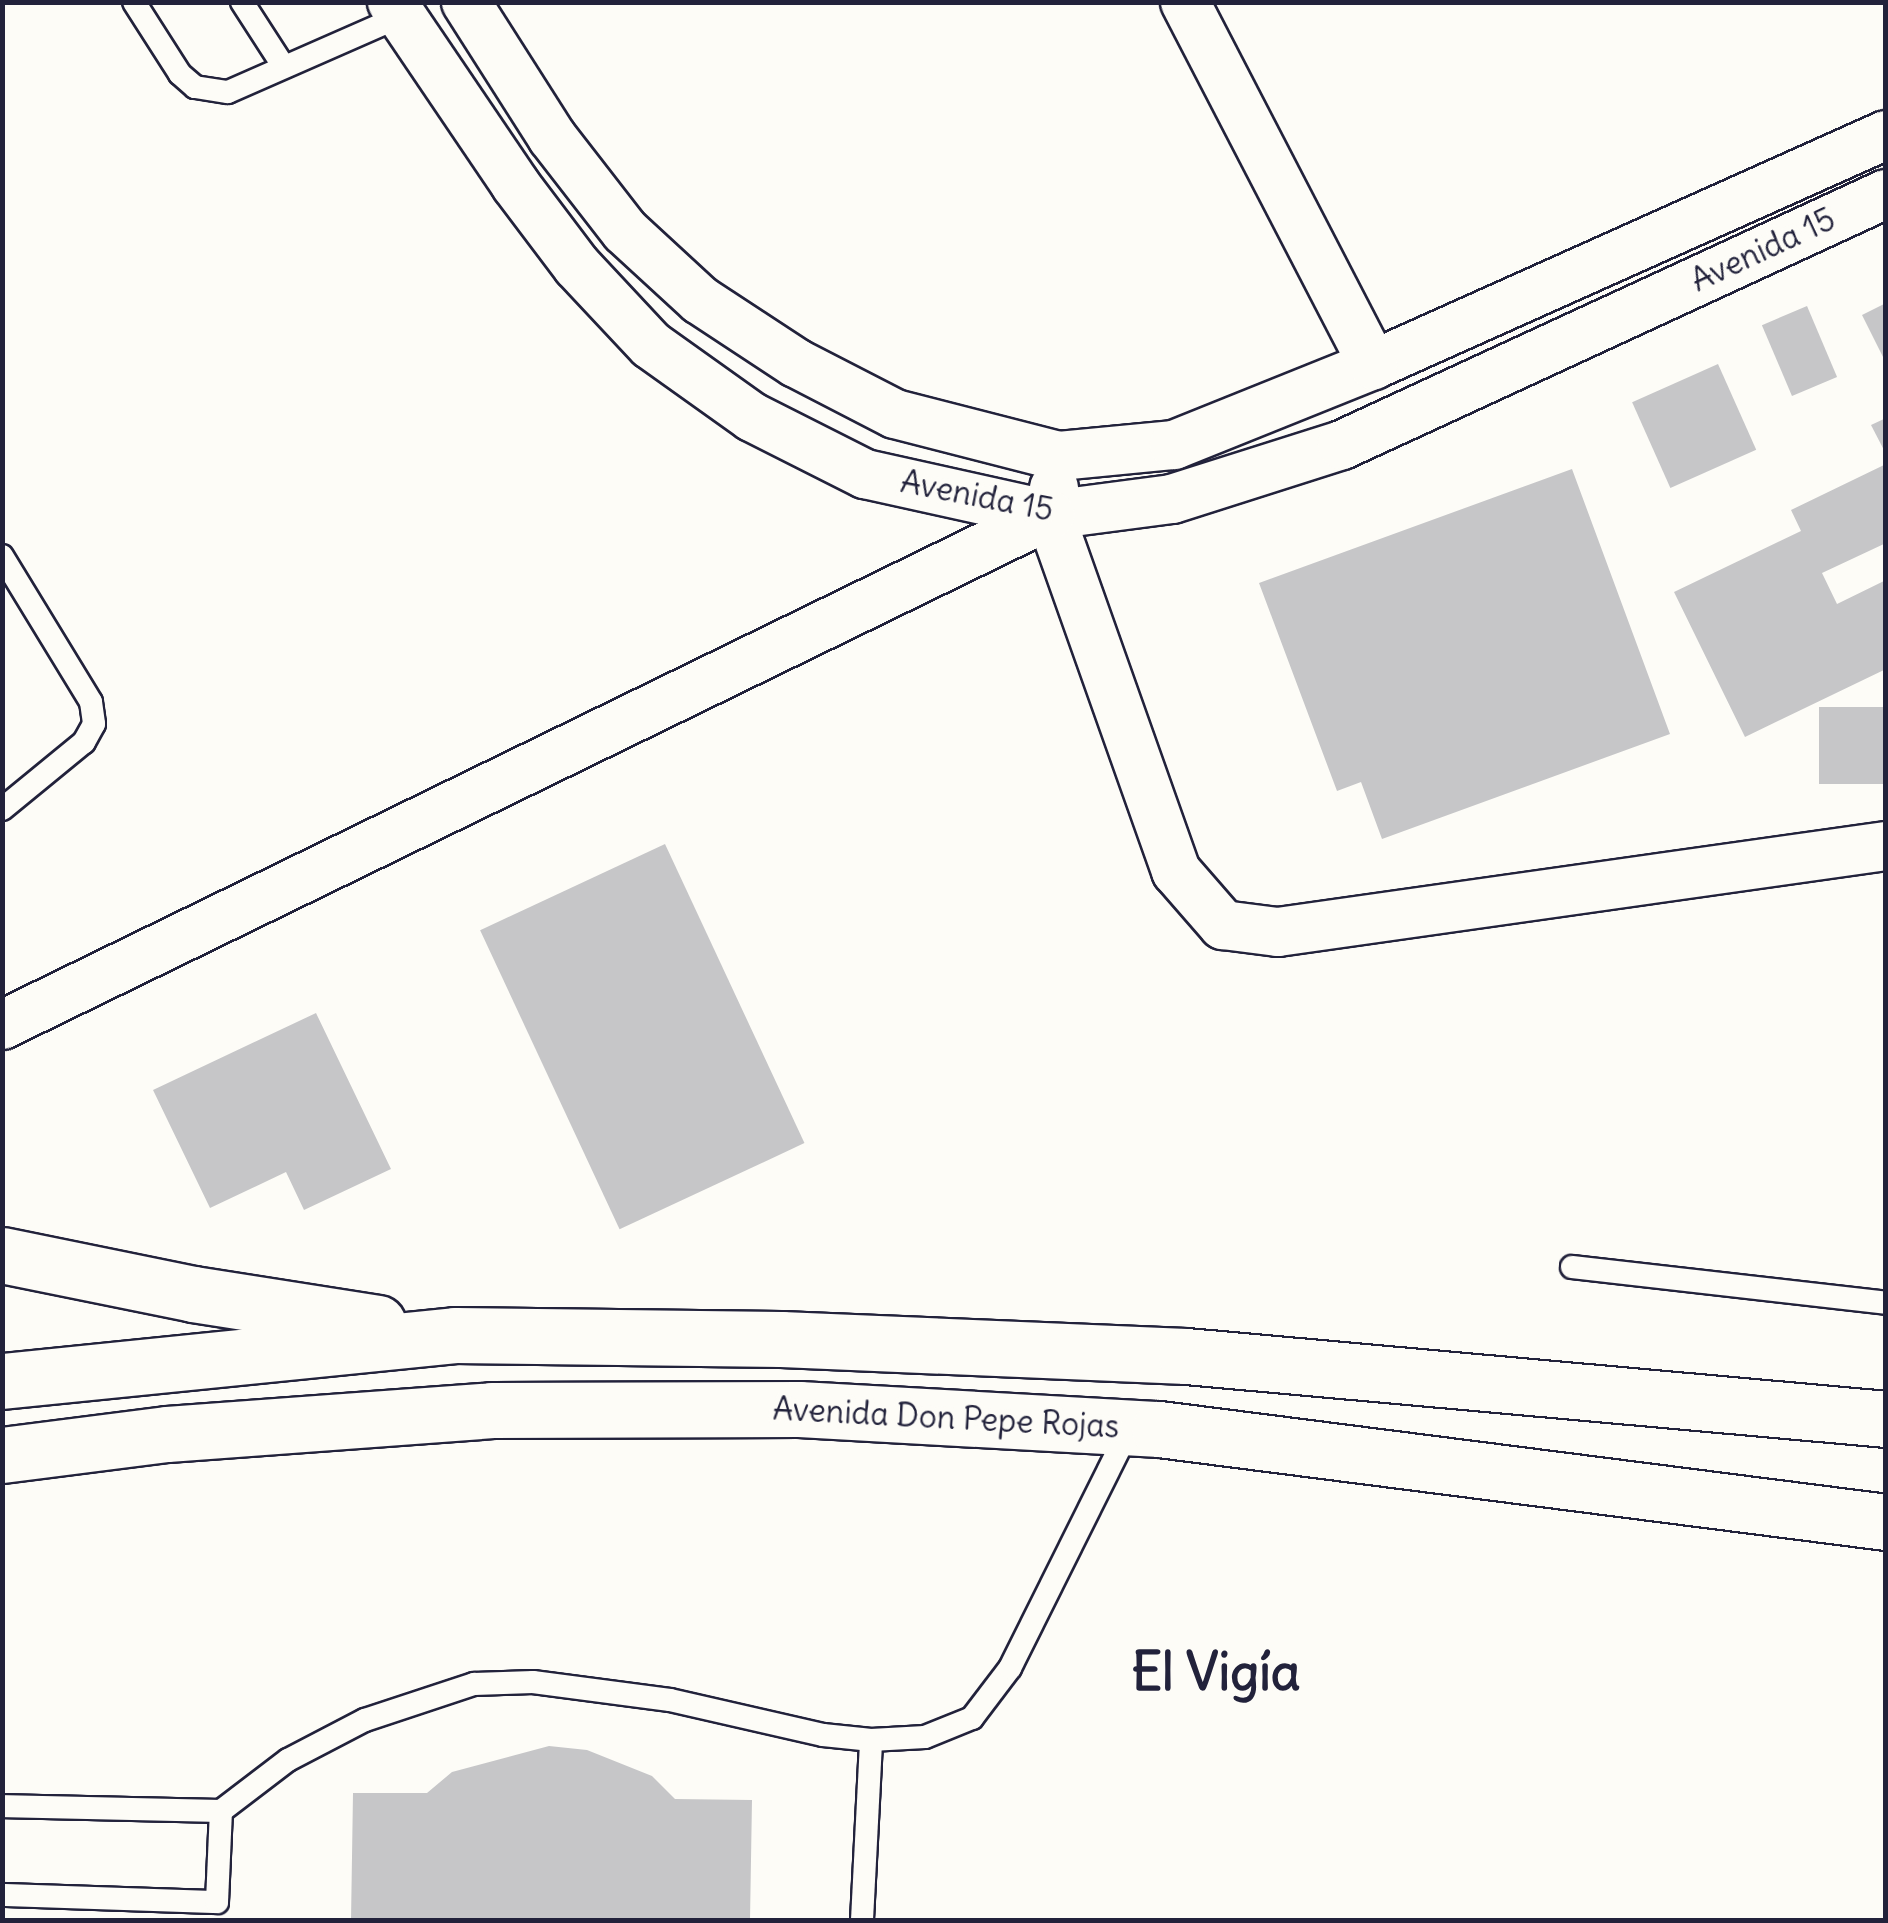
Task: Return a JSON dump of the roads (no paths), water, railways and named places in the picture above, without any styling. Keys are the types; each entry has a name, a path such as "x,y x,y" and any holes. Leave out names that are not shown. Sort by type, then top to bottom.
{"highway":[{"path":"2,1255 193,1294 456,1335"},
{"path":"2,1381 456,1335 781,1338 1146,1354 1886,1419"},
{"name":"Avenida Don Pepe Rojas","path":"2,1455 168,1434 492,1410 798,1409 1130,1428 1610,1484 1886,1522"}],"street":[{"name":"Avenida 15","path":"466,2 552,137 625,231 700,300 796,363 894,414 1059,456 1174,444 1373,364 1886,135"},
{"path":"1184,2 1373,364"},
{"name":"Avenida 15","path":"397,9 525,198 577,266 652,346 752,416 864,474 1050,515 1172,499 1342,444 1886,194"},
{"path":"1059,456 1050,515 1176,871 1223,926 1278,932 1886,846"},
{"path":"2,1025 1050,515"}],"lane":[{"path":"134,2 180,74 195,87 228,92 397,9"},
{"path":"242,2 284,67"},
{"path":"2,556 91,702 94,724 84,742 2,809"},
{"path":"1572,1267 1886,1304"},
{"path":"2,1806 220,1810 288,1760 365,1720 474,1684 533,1682 670,1700 823,1735 871,1740 925,1737 972,1718 1010,1668 1130,1428"},
{"path":"862,1920 871,1740"},
{"path":"2,1895 217,1902 220,1810"}],"district":[{"name":"El Vigía","path":"1216,1672"}]}
